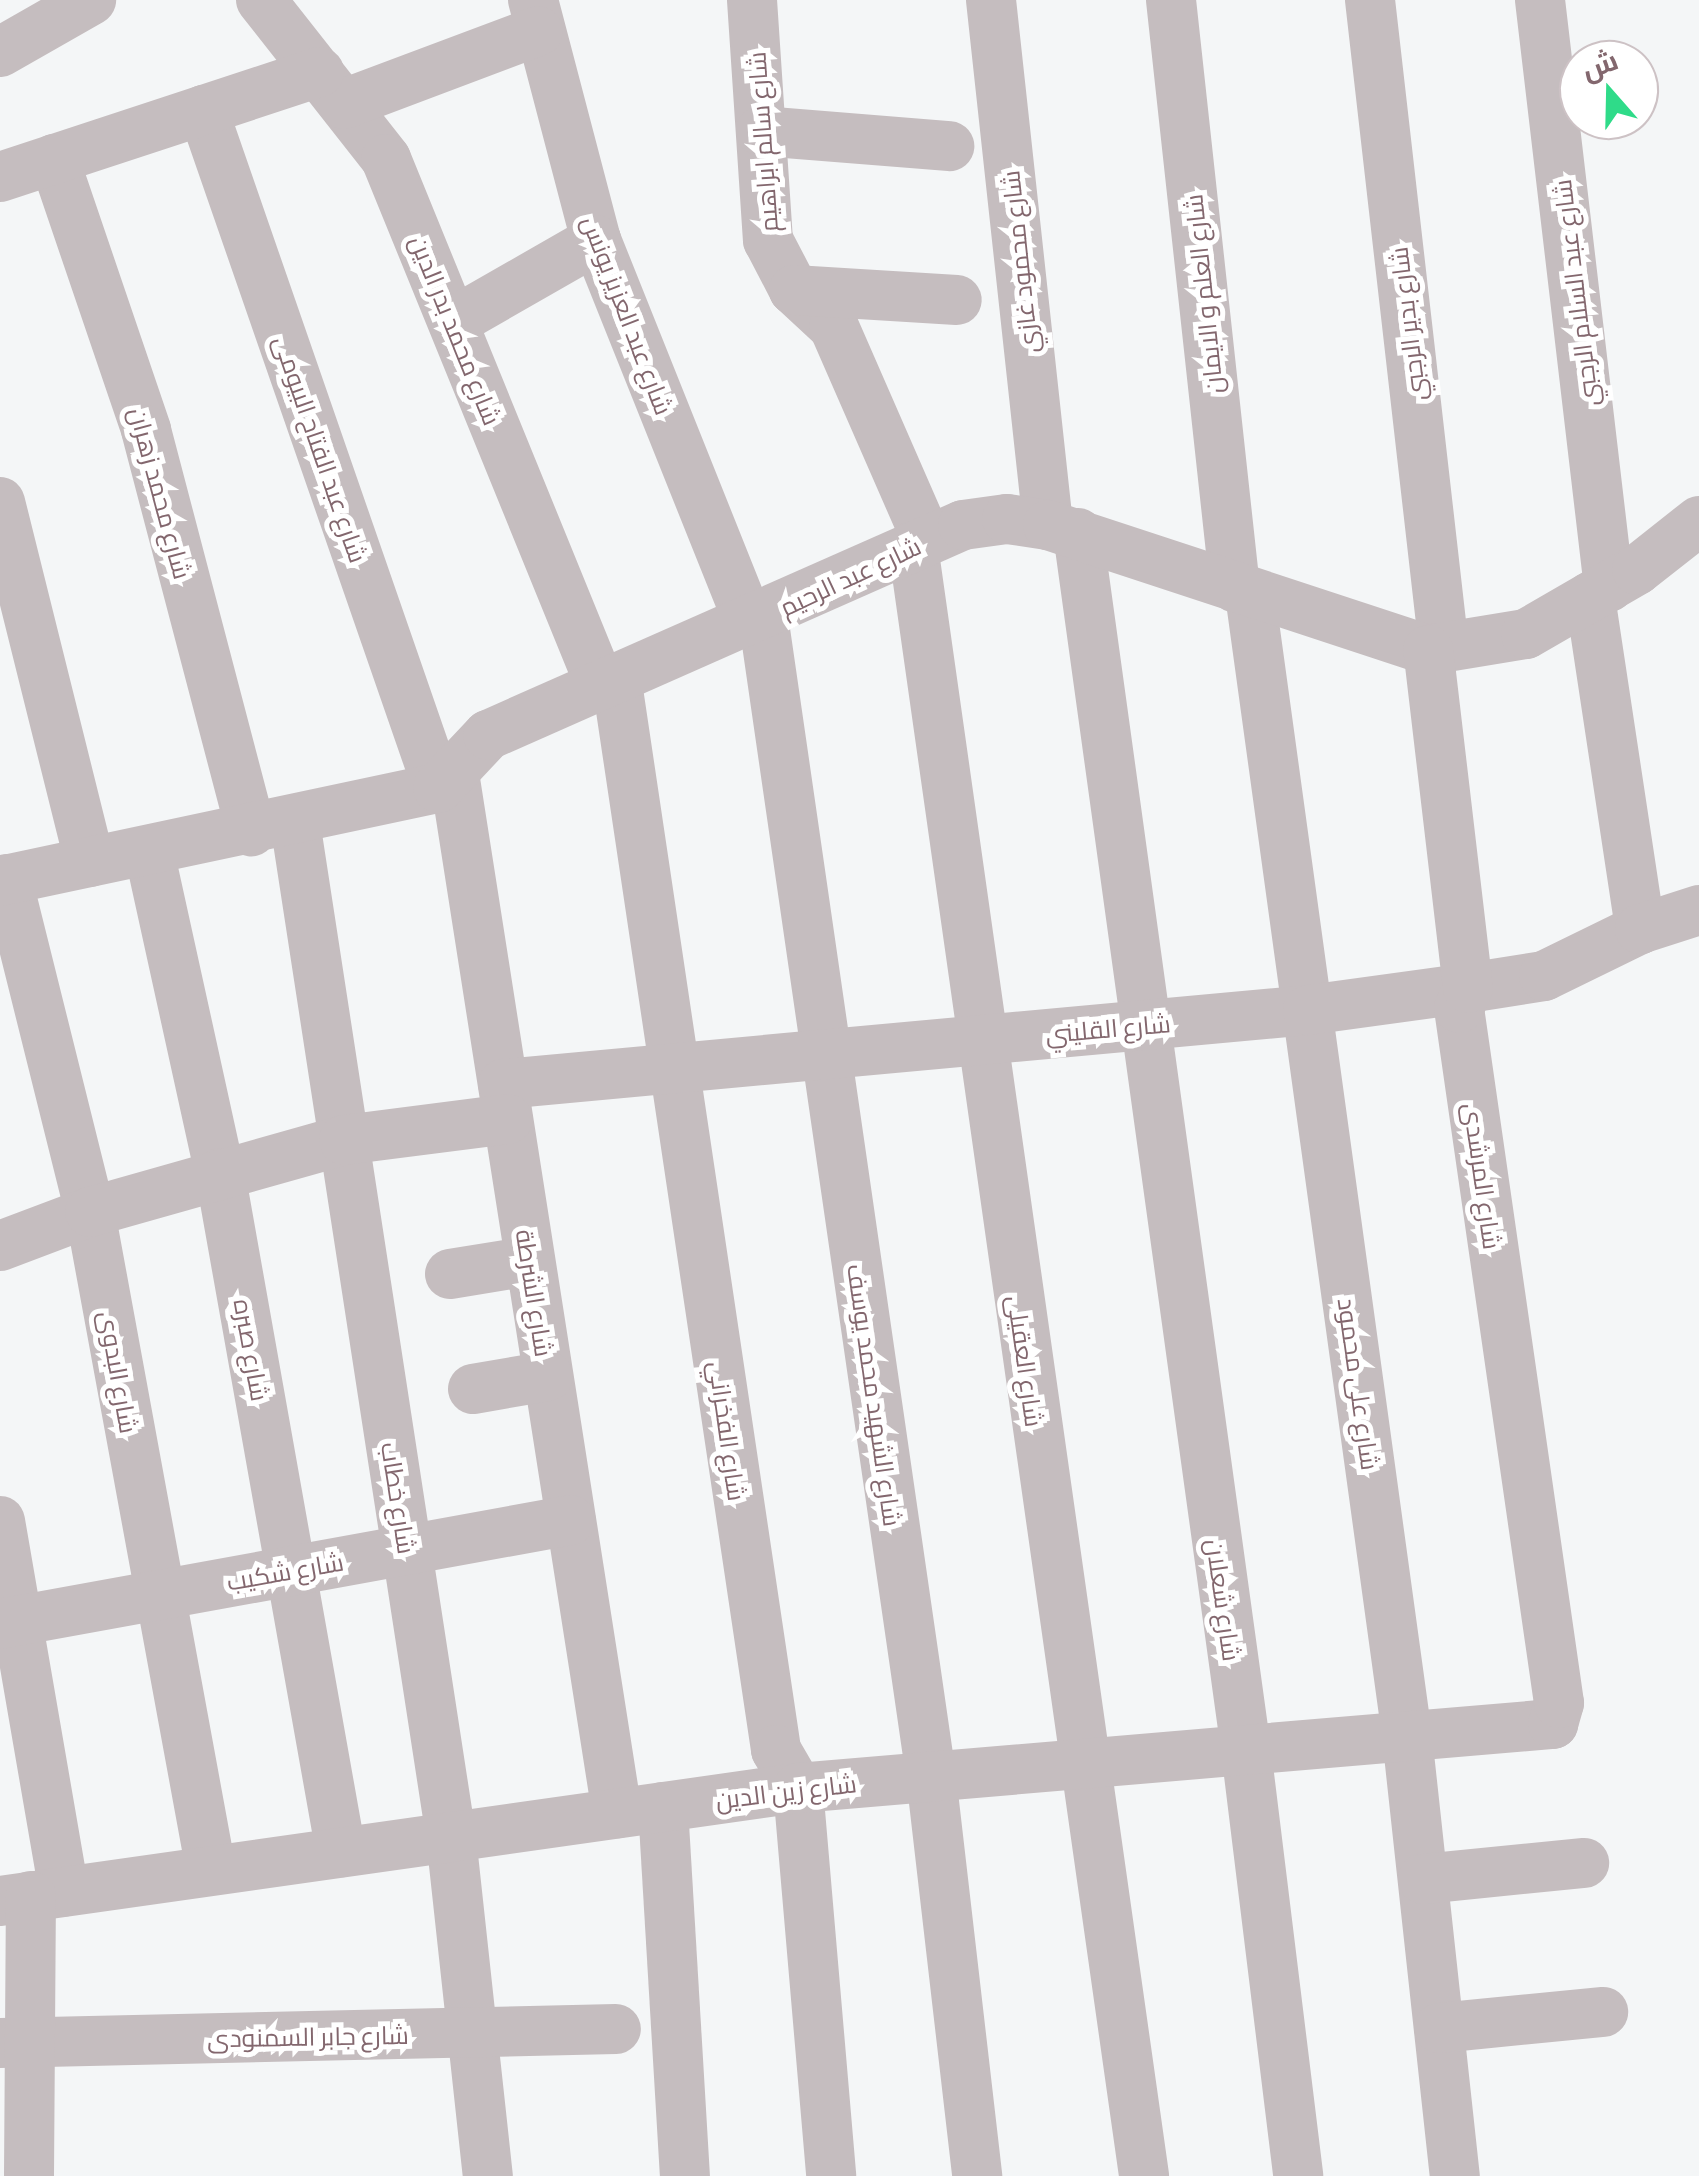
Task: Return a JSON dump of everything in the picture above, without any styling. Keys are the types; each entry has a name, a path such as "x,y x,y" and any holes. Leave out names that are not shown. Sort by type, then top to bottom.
{"street":[{"path":"0,52 91,0"},
{"name":"شارع محمد بدر الدين","path":"262,0 386,158 610,686"},
{"name":"شارع سالم ابراهيم","path":"752,0 768,240 794,290 834,327 920,543"},
{"name":"شارع محمود غازي","path":"991,0 1062,529 1141,1025"},
{"name":"شارع العلم و الايمان","path":"1170,0 1243,591"},
{"name":"شارع بدير الرجبي","path":"1370,0 1436,649"},
{"name":"شارع عبد السلام الرجبي","path":"1540,0 1600,592 1640,929"},
{"path":"0,177 204,110 332,88 536,16"},
{"name":"شارع عبد العزيز يونس","path":"536,16 596,240 756,619"},
{"name":"شارع عبد الفتاح البيومى","path":"204,110 446,781"},
{"path":"761,131 948,146"},
{"name":"شارع محمد زهران","path":"54,160 146,430 273,827"},
{"path":"453,322 596,240"},
{"path":"794,290 957,300"},
{"path":"0,502 90,862"},
{"name":"شارع عبد الرحيم","path":"446,781 488,735 610,686 963,524 1007,519 1062,529 1243,591 1436,649 1526,634 1600,592 1699,520"},
{"name":"شارع العقيلى","path":"920,543 982,1040 1082,1764 1144,2176"},
{"name":"شارع على محمود","path":"1243,591 1308,1010 1407,1736 1455,2176"},
{"name":"شارع الشهيد محمد يوسف","path":"756,619 826,1054 931,1776 977,2176"},
{"name":"شارع المرشدى","path":"1436,649 1468,988 1459,1008 1559,1703"},
{"name":"شارع الفخراني","path":"610,686 674,1068 776,1750 798,1788 831,2176"},
{"path":"4,880 273,827 446,781"},
{"name":"شارع الشرطة","path":"446,781 505,1101 570,1520 640,1810 685,2176"},
{"name":"شارع خطاب","path":"273,827 344,1140 451,1836 488,2176"},
{"name":"شارع صبره","path":"148,851 220,1173 341,1852"},
{"name":"شارع البدوى","path":"4,880 90,1212 211,1870"},
{"name":"شارع القليني","path":"0,1246 90,1212 220,1173 505,1101 674,1068 1308,1010 1544,976 1640,929 1699,910"},
{"name":"شارع شعلان","path":"1141,1025 1246,1750 1298,2176"},
{"path":"450,1274 530,1261"},
{"path":"473,1388 548,1376"},
{"name":"شارع شكيب","path":"8,1622 570,1520"},
{"path":"0,1521 32,1896 15,2043 29,2176"},
{"name":"شارع زين الدين","path":"32,1896 798,1788 1542,1727 1553,1724 1559,1703"},
{"path":"1422,1879 1584,1863"},
{"path":"1439,2028 1603,2012"},
{"name":"شارع جابر السمنودى","path":"15,2043 616,2028"}]}
